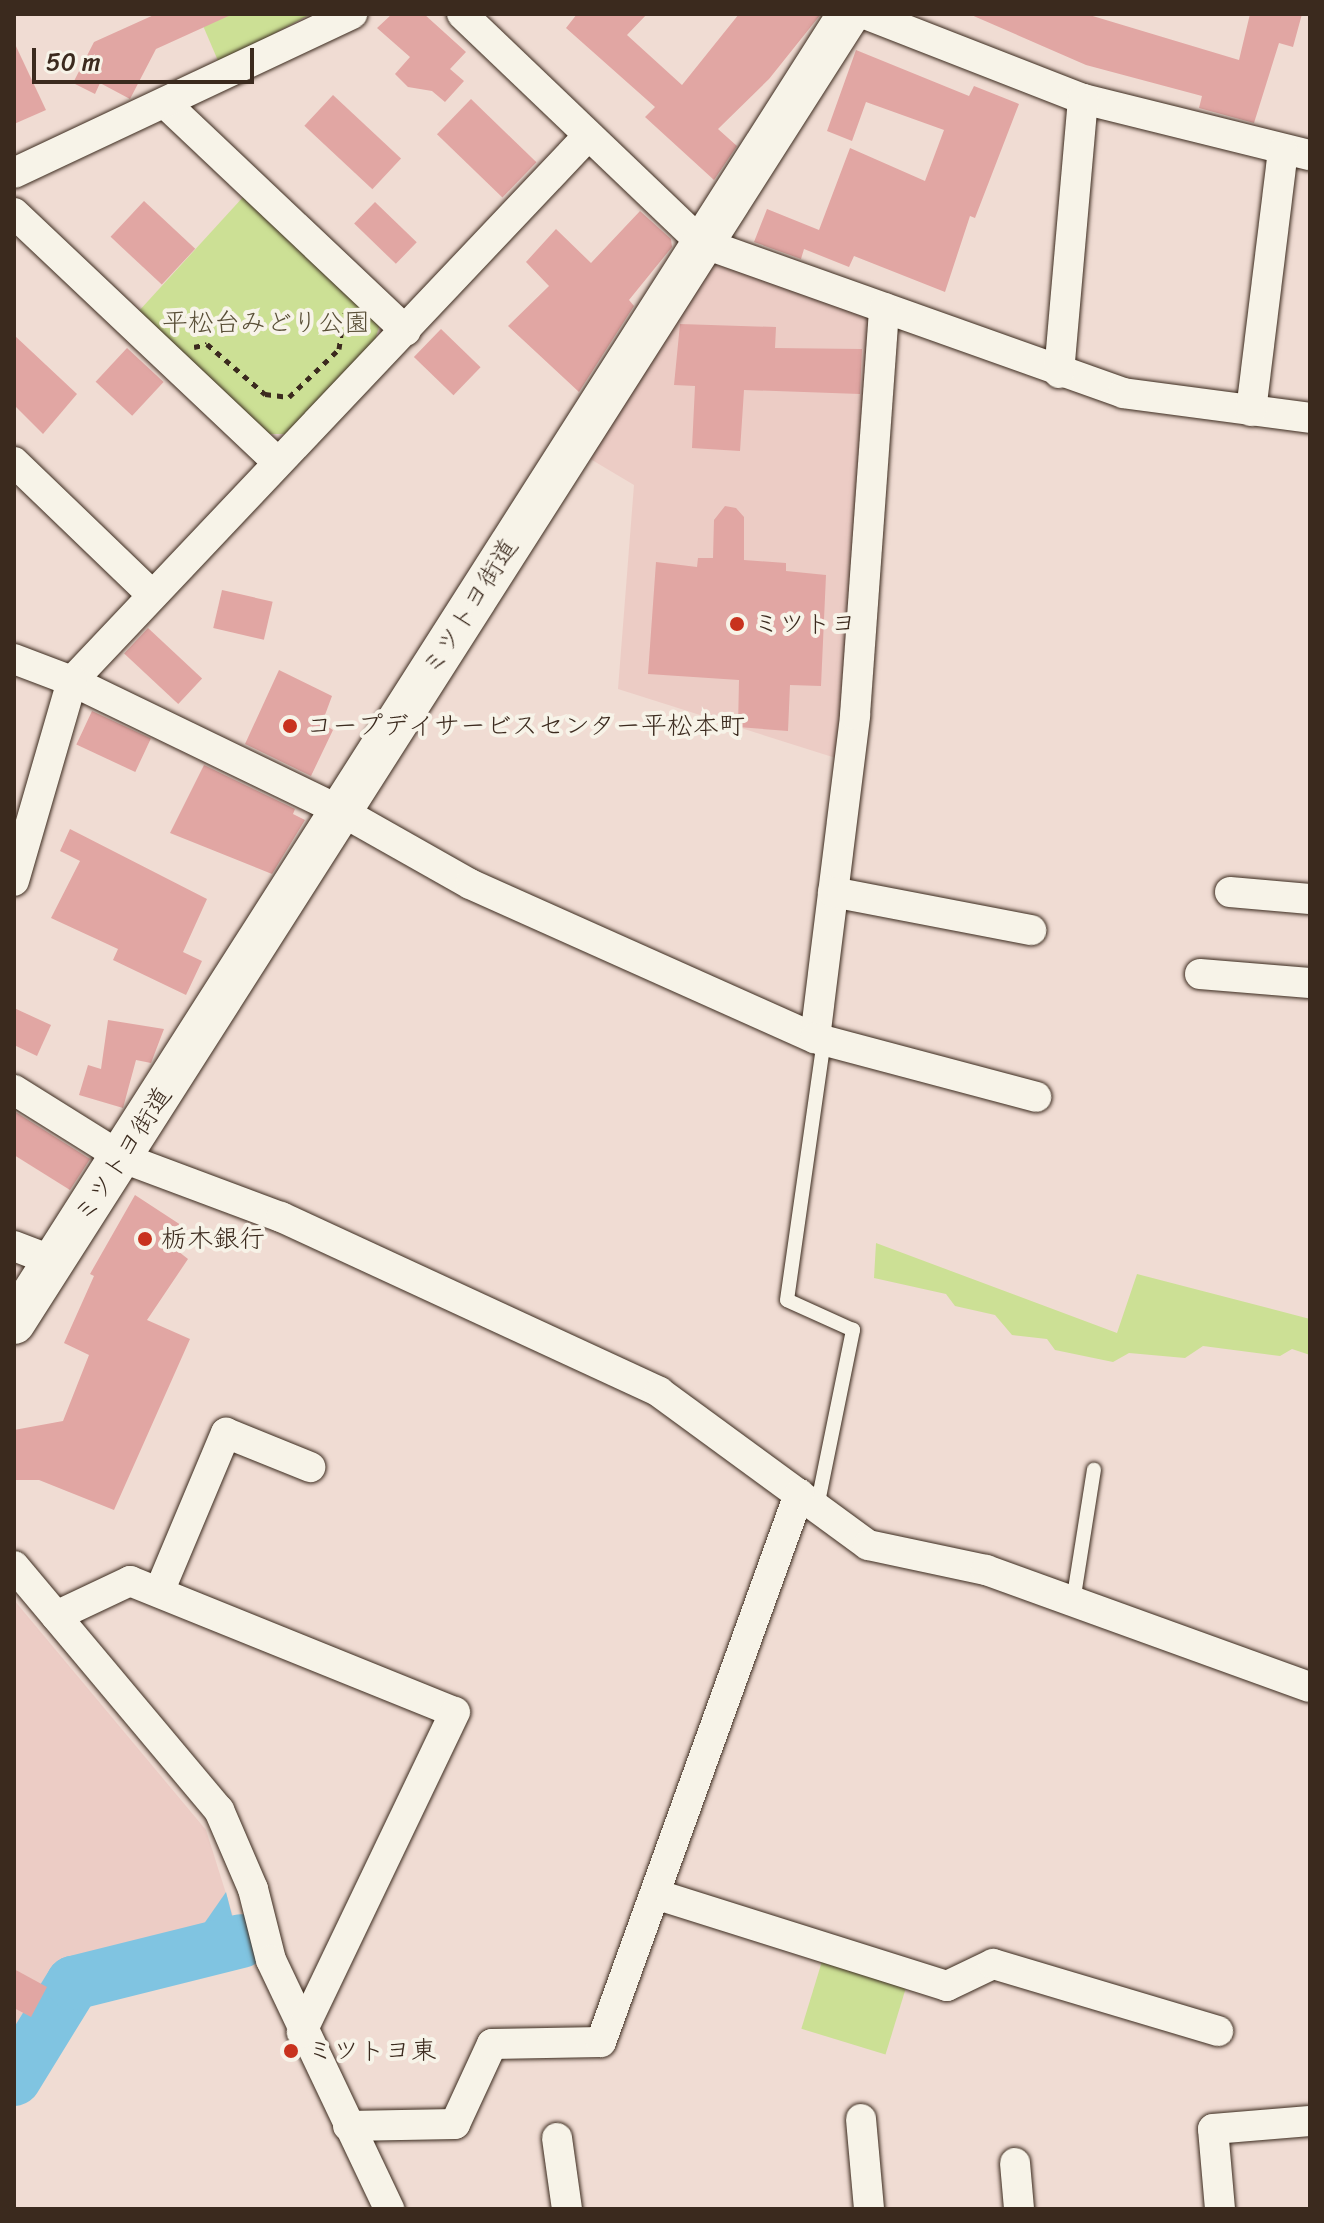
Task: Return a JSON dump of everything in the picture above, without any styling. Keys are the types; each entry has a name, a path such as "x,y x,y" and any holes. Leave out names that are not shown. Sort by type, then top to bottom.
{"street":[{"path":"14,173 352,14"},
{"path":"462,14 586,138 702,243 1059,373 1123,393 1310,418"},
{"name":"ミツトヨ街道","path":"14,1323 123,1158 849,14"},
{"path":"865,14 1083,99 1296,153 1251,411"},
{"path":"1059,373 1083,99"},
{"path":"166,104 406,331"},
{"path":"14,881 72,681 151,594 406,331 586,138"},
{"path":"14,213 277,462"},
{"path":"819,1039 855,715 884,308"},
{"path":"14,462 151,594"},
{"path":"14,659 72,681 341,811 470,884 819,1039 1036,1097"},
{"path":"833,892 1031,930"},
{"path":"1230,892 1310,899"},
{"path":"1200,974 1310,983"},
{"path":"14,1090 123,1158 281,1217 659,1392 868,1545 986,1570 1310,1687"},
{"path":"14,1246 53,1261"},
{"path":"159,1592 226,1433 310,1467"},
{"path":"348,2126 455,2124 492,2044 601,2042 655,1894 808,1501"},
{"path":"14,1566 219,1810 302,2032 389,2209"},
{"path":"56,1616 130,1581 455,1712 302,2032"},
{"path":"655,1894 947,1986 993,1964 1218,2031"},
{"path":"861,2119 869,2209"},
{"path":"1220,2209 1213,2129 1310,2121"},
{"path":"557,2138 567,2209"},
{"path":"1015,2163 1019,2209"}],"lane":[{"path":"808,1501 853,1330 787,1300 819,1039"},
{"path":"1073,1602 1094,1470"}],"path":[{"path":"175,366 202,342 265,394 289,397 339,349 343,304 358,286"}],"shaded area":[{"path":"709,262 871,317 842,760 618,689 634,485 587,457"},
{"path":"14,1600 206,1830 241,1941 71,1984 14,2080"}],"green space":[{"path":"198,14 311,14 219,63"},
{"name":"平松台みどり公園","path":"244,196 381,321 374,343 285,434 266,434 138,312"},
{"path":"876,1243 1117,1333 1137,1274 1310,1319 1310,1355 1292,1349 1280,1356 1203,1346 1185,1358 1129,1353 1113,1362 1055,1350 1047,1339 1012,1335 995,1315 955,1306 946,1294 874,1278"},
{"path":"823,1958 907,1984 886,2054 801,2029"}],"water":[{"path":"226,1892 238,1939 183,1954"}],"building":[{"path":"156,14 233,14 156,49 130,99 100,83 95,94 73,83 94,42"},
{"path":"392,14 424,14 466,52 450,69 464,81 445,102 432,91 408,87 395,74 410,57 377,28"},
{"path":"577,14 647,14 627,35 682,85 739,14 821,14 769,79 718,129 737,146 714,180 645,117 655,107 566,28"},
{"path":"969,14 1086,14 1239,60 1250,14 1302,14 1293,47 1279,43 1254,123 1199,108 1202,96 1086,65"},
{"path":"14,42 46,110 14,124"},
{"path":"856,50 969,96 974,86 1019,104 975,218 970,216 945,292 854,256 849,267 804,249 801,259 754,242 767,209 819,230 850,148 925,181 944,130 866,102 852,141 827,131"},
{"path":"333,95 401,158 372,189 304,126"},
{"path":"471,99 536,162 502,197 437,134"},
{"path":"144,201 195,249 162,285 111,237"},
{"path":"375,202 417,242 396,264 354,224"},
{"path":"640,211 671,239 672,247 629,300 634,306 579,392 508,326 549,286 526,262 556,229 591,263"},
{"path":"680,324 776,327 775,348 862,349 860,394 744,390 740,451 692,448 695,386 674,385"},
{"path":"441,329 481,367 453,395 414,357"},
{"path":"14,335 77,394 43,434 14,405"},
{"path":"127,348 164,382 132,416 96,382"},
{"name":"ミツトヨ","path":"725,506 736,508 744,517 744,560 786,563 786,571 826,575 821,686 790,685 788,731 738,727 739,680 648,674 656,562 697,567 698,558 713,558 714,520"},
{"path":"222,590 273,602 264,640 213,628"},
{"path":"148,628 202,678 178,704 124,654"},
{"name":"コープデイサービスセンター平松本町","path":"279,670 332,696 322,723 333,730 311,776 245,744"},
{"path":"92,711 151,738 135,772 76,745"},
{"path":"204,765 295,809 293,814 305,820 272,874 170,833"},
{"path":"70,829 207,899 183,952 202,961 186,995 113,960 118,949 51,918 80,861 60,851"},
{"path":"14,1008 51,1025 37,1056 14,1045"},
{"path":"108,1020 164,1029 151,1063 136,1060 123,1108 79,1095 88,1065 101,1069"},
{"path":"14,1111 90,1159 70,1190 14,1155"},
{"path":"135,1195 187,1229 174,1248 188,1259 147,1320 190,1339 114,1510 39,1480 14,1480 14,1430 63,1421 89,1355 64,1343 94,1276 90,1274"},
{"path":"14,1969 47,1987 31,2017 14,2008"}],"waterway":[{"path":"14,2079 73,1983 241,1941"}],"place":[{"name":"ミツトヨ","path":"737,624"},
{"name":"コープデイサービスセンター平松本町","path":"290,726"},
{"name":"栃木銀行","path":"145,1239"},
{"name":"ミツトヨ東","path":"291,2051"}]}
